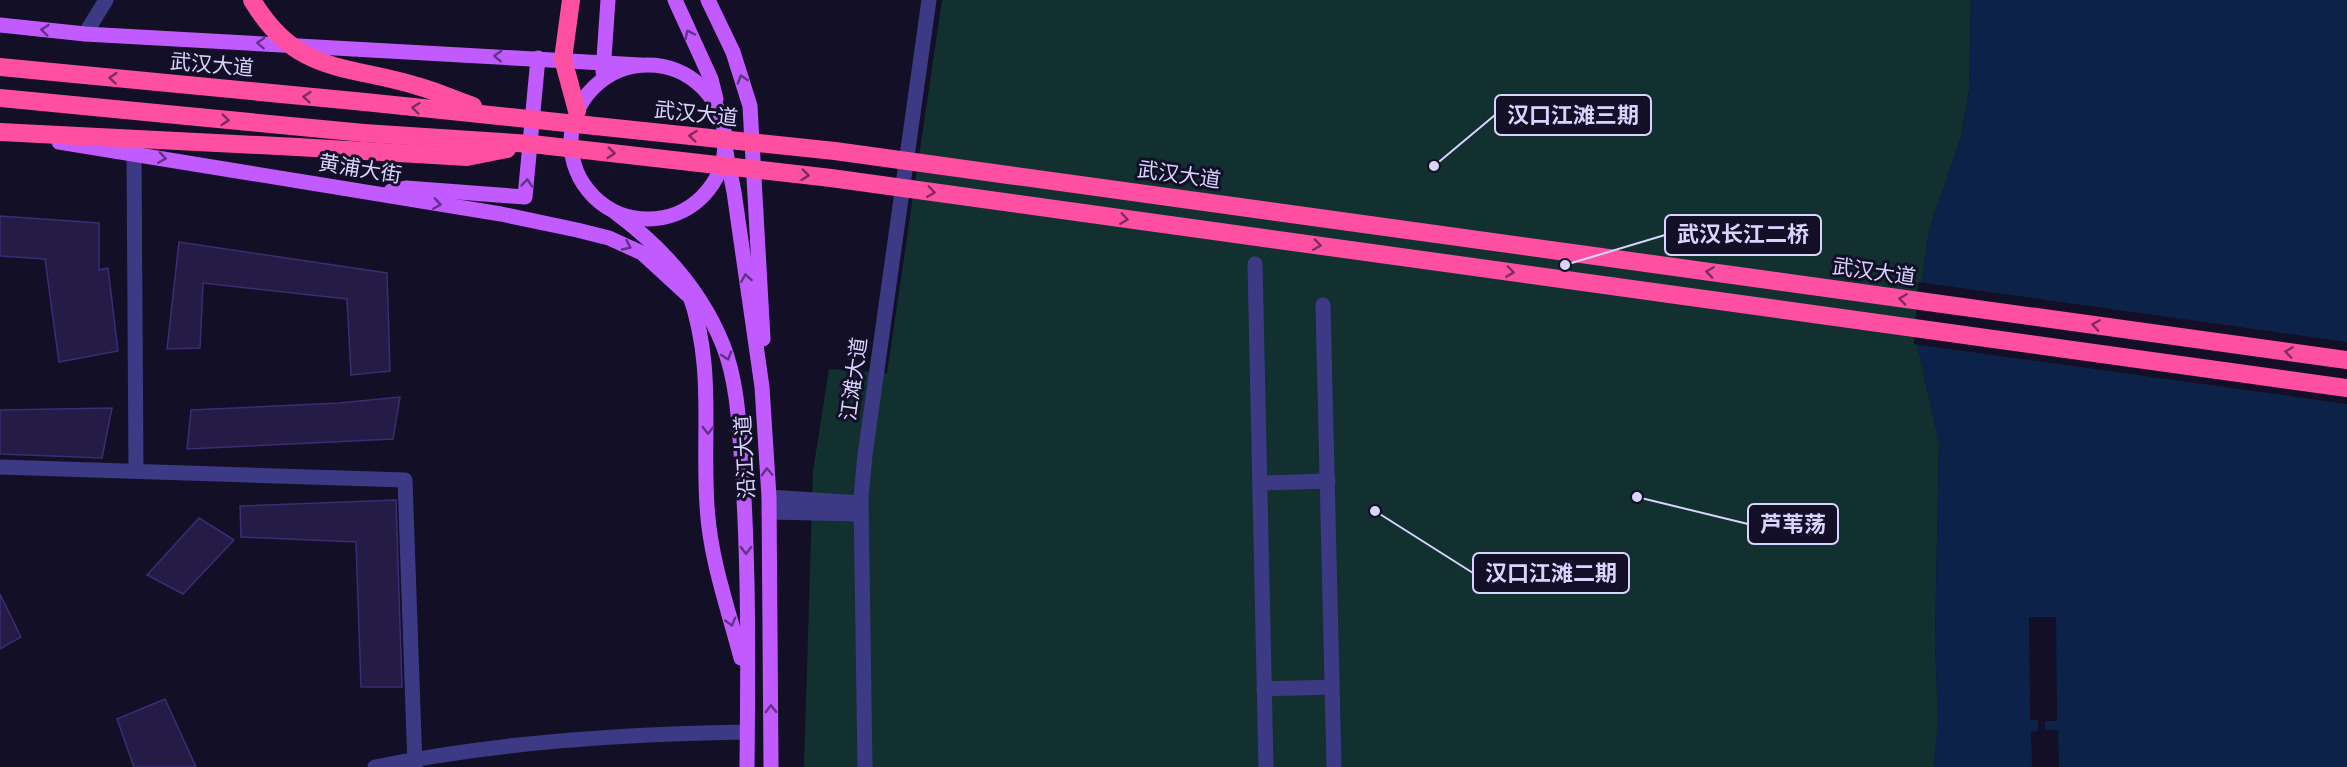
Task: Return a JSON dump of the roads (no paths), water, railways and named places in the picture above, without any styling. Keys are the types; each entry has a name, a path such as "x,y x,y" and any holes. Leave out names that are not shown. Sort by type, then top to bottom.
{"highway":[{"path":"252,0 281,36 298,50 325,65 416,85 500,116"},
{"path":"571,0 563,59 577,111"},
{"name":"武汉大道","path":"0,67 835,150 2347,360"},
{"path":"0,98 364,133 532,144 843,180 2347,388"},
{"path":"0,133 467,157 532,144"}],"main road":[{"path":"602,80 608,0"},
{"path":"640,65 614,72 588,94 577,111 570,143 578,176 594,198 616,213 649,219 682,211 693,204 712,185 721,167 725,147 725,134 711,79 675,0"},
{"path":"708,0 733,52 750,106 763,290 762,387"},
{"path":"0,25 86,34 563,59 666,67 691,78 702,86 717,108"},
{"path":"376,194 406,188 525,196 538,58"},
{"name":"黄浦大街","path":"0,133 501,214 609,238 642,253 691,298"},
{"name":"沿江大道","path":"725,147 734,192 762,387 769,504 771,767"},
{"name":"沿江大道","path":"616,213 665,254 680,270 719,336 729,360 734,388 746,518 747,767"},
{"path":"680,270 691,298 706,366 707,506 712,554 746,678"}],"street":[{"path":"86,34 106,0"},
{"name":"江滩大道","path":"865,767 861,508 865,455 929,0"},
{"path":"134,153 136,471"},
{"path":"1255,264 1266,767"},
{"path":"1323,305 1334,767"},
{"path":"0,467 405,480 415,763"},
{"path":"1260,483 1328,481"},
{"path":"769,504 861,508"},
{"path":"1264,689 1332,687"},
{"path":"375,767 561,740 747,732"}],"water":[{"path":"1971,0 2347,0 2347,767 1934,767 1938,722 1935,641 1939,443 1917,344 1918,310 1929,230 1961,137 1969,91"}],"place":[{"name":"汉口江滩三期","path":"1434,166"},
{"name":"武汉长江二桥","path":"1565,265"},
{"name":"芦苇荡","path":"1637,497"},
{"name":"汉口江滩二期","path":"1375,511"}]}
